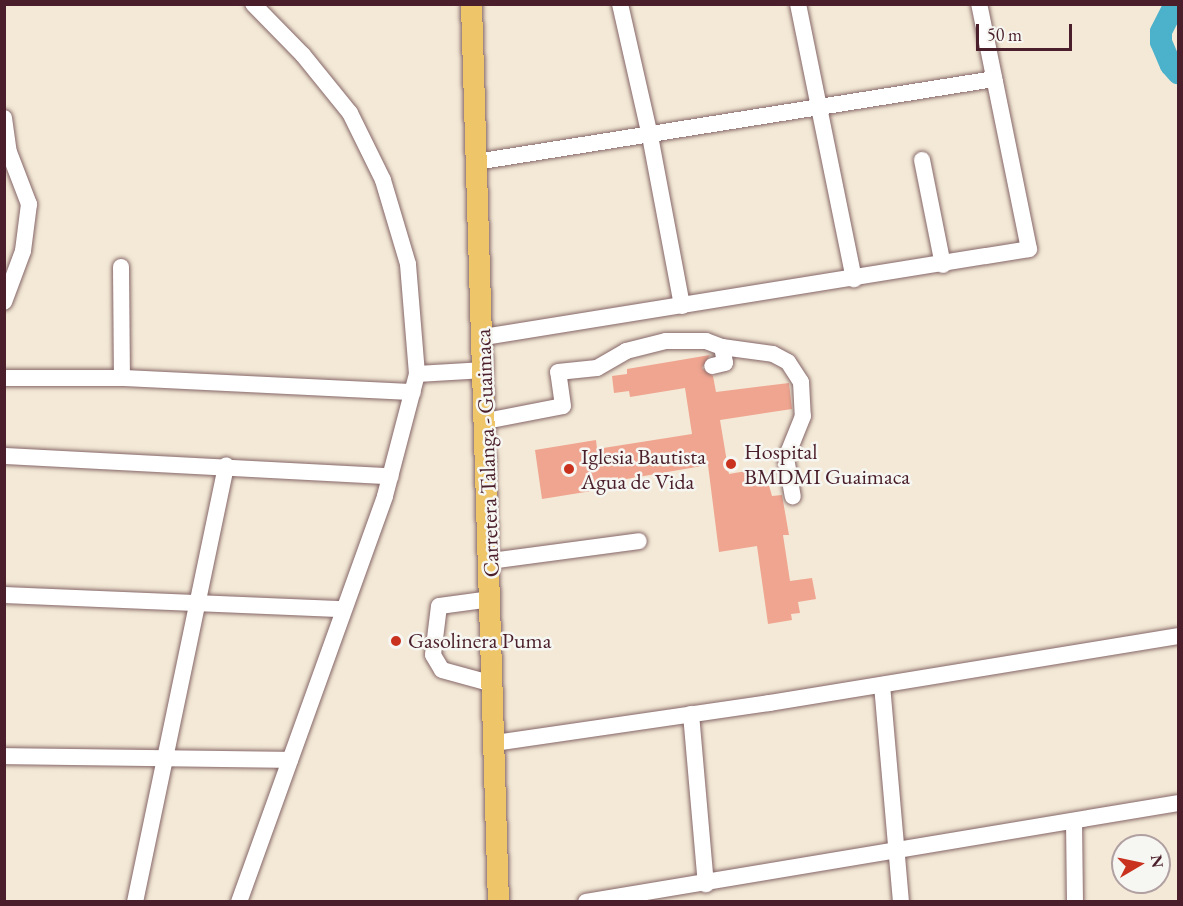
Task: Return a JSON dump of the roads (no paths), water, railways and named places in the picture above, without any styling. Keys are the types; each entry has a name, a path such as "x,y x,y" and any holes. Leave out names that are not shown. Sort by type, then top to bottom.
{"main road":[{"name":"Carretera Talanga - Guaimaca","path":"471,4 484,337 498,902"}],"street":[{"path":"239,902 390,476 417,374 408,264 383,180 350,113 303,55 253,4"},
{"path":"620,4 650,136 682,306"},
{"path":"798,4 854,279"},
{"path":"484,337 943,265 1029,249 979,4"},
{"path":"476,162 650,136 993,79"},
{"path":"4,118 7,147 29,204 23,251 4,302"},
{"path":"922,160 943,265"},
{"path":"121,267 122,378"},
{"path":"486,421 563,405 558,372 597,368 626,351 666,341 706,341 722,347 773,354 788,362 801,382 803,416 786,458 793,496"},
{"path":"712,366 725,363 722,347"},
{"path":"417,374 484,370"},
{"path":"4,378 122,378 413,392"},
{"path":"4,456 226,465 390,476"},
{"path":"135,902 200,602 226,465"},
{"path":"490,561 639,541"},
{"path":"4,595 344,609"},
{"path":"491,599 439,606 433,655 442,670 493,684"},
{"path":"495,743 882,685 1179,636"},
{"path":"882,685 901,902"},
{"path":"691,714 706,884"},
{"path":"4,756 290,760"},
{"path":"586,902 897,853 1179,803"},
{"path":"1074,821 1075,902"}],"waterway":[{"path":"1175,4 1161,32 1161,42 1171,65 1178,73"}],"place":[{"name":"Hospital BMDMI Guaimaca","path":"731,464"},
{"name":"Iglesia Bautista Agua de Vida","path":"569,469"},
{"name":"Gasolinera Puma","path":"396,641"}]}
